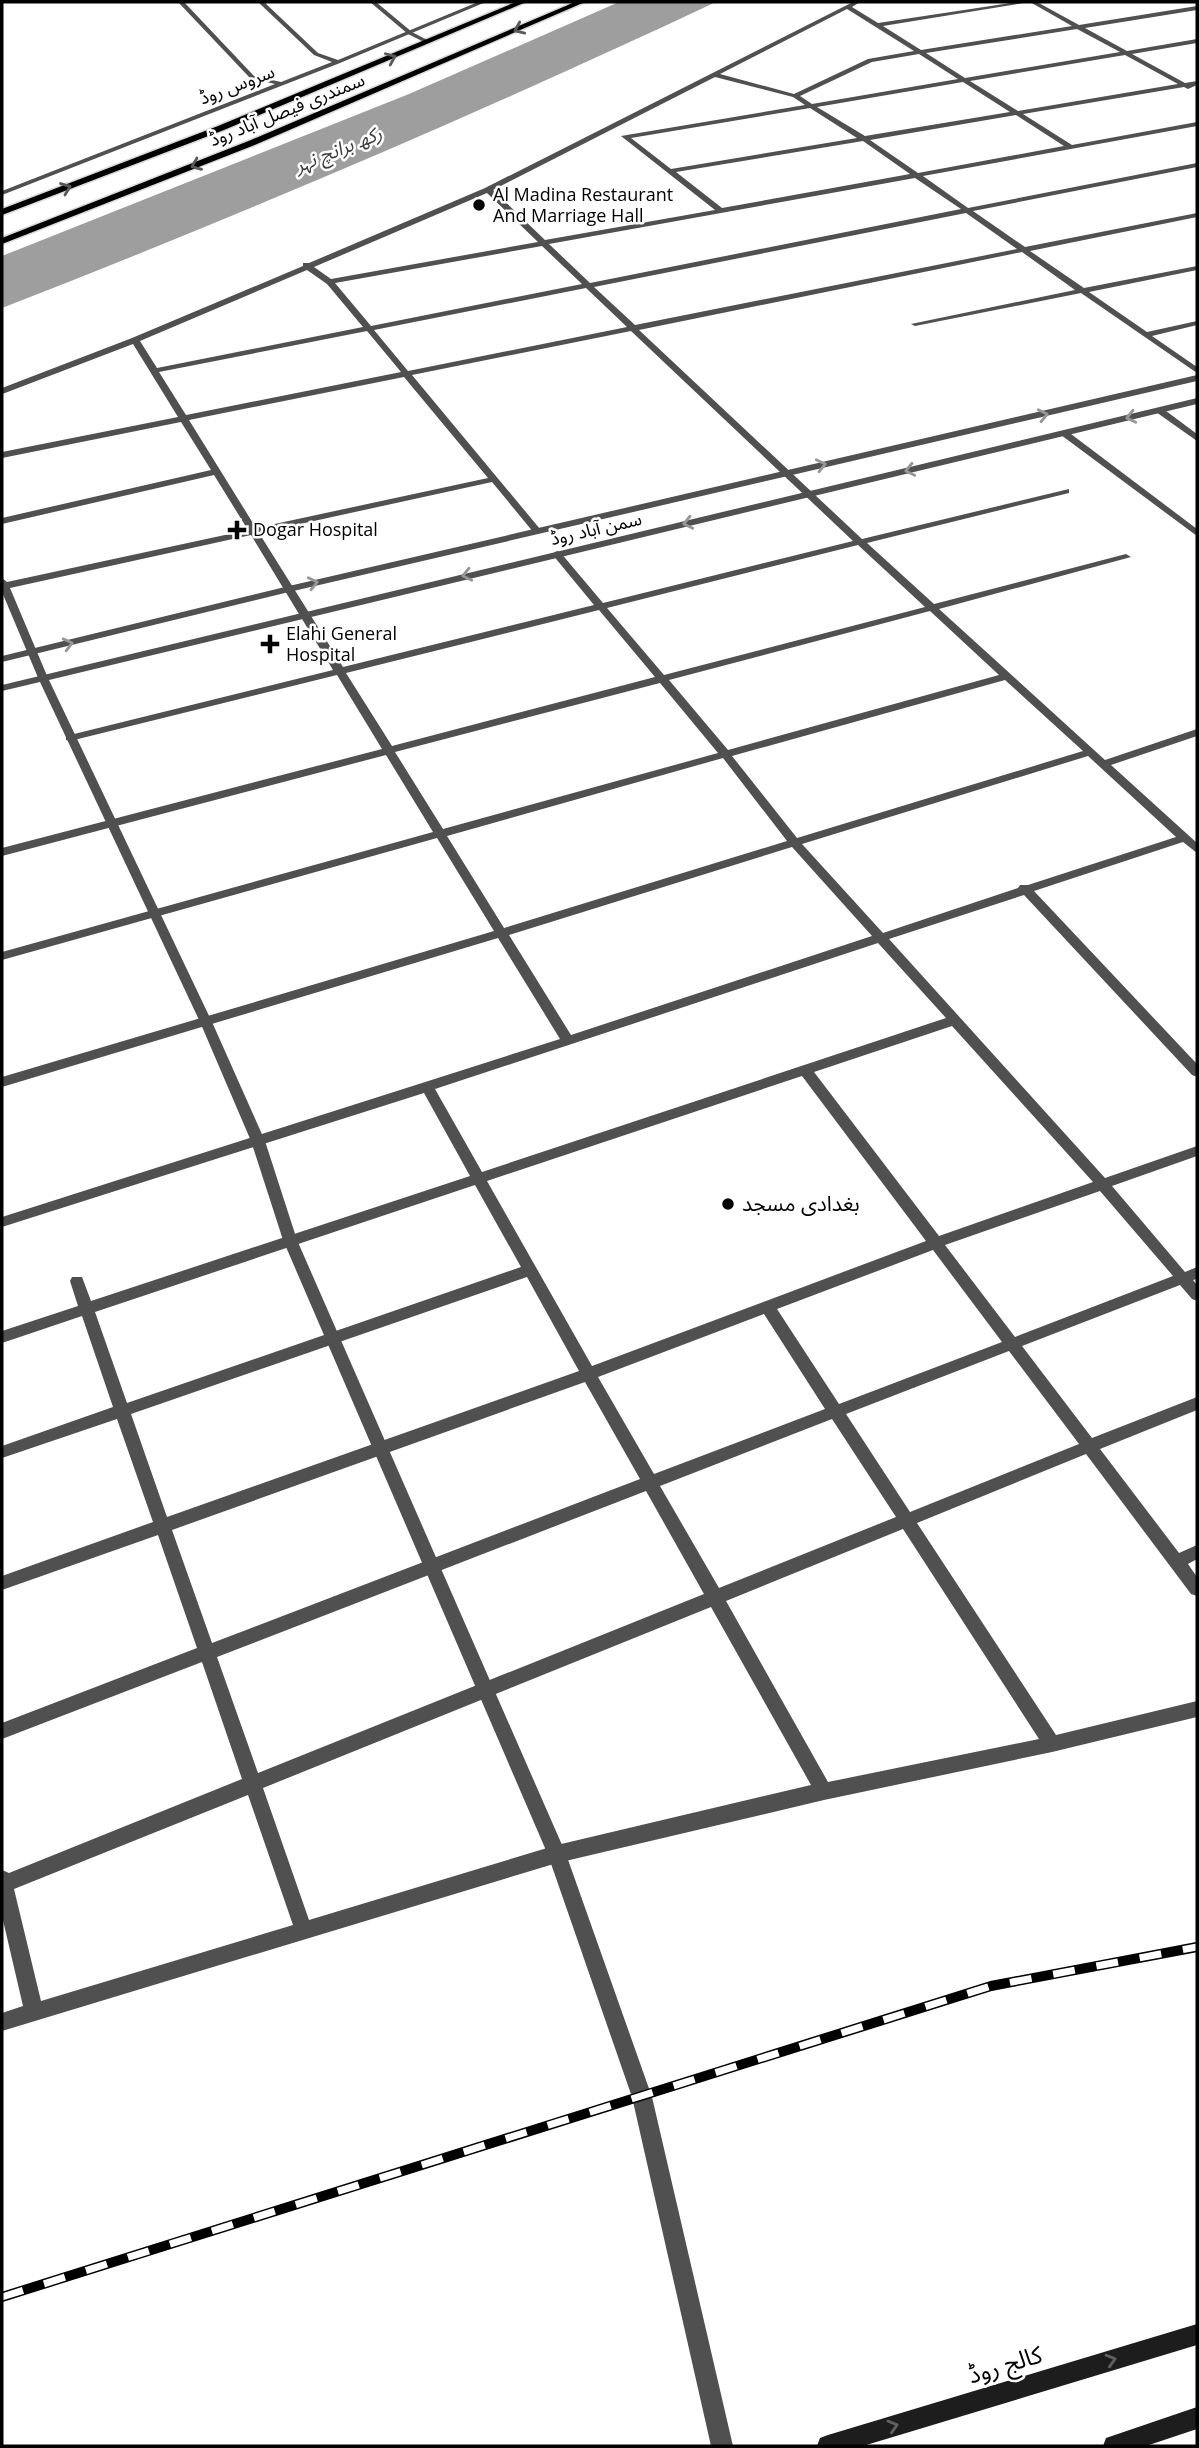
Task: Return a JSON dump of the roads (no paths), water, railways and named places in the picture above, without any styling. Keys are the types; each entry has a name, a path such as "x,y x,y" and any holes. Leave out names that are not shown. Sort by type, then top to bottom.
{"main road":[{"name":"سمندری فیصل آباد روڈ","path":"2,212 221,128 522,2"},
{"name":"سمندری فیصل آباد روڈ","path":"2,240 254,142 582,2"},
{"name":"کالج روڈ","path":"828,2446 1197,2334"},
{"path":"1114,2446 1197,2418"}],"street":[{"path":"181,2 252,78 282,85"},
{"path":"261,2 316,54 338,62"},
{"path":"373,2 410,33 428,43"},
{"name":"سروس روڈ","path":"2,193 282,85 482,2"},
{"path":"2,391 135,340 306,265 488,190 857,2"},
{"path":"877,25 1027,2"},
{"path":"1032,2 1197,92"},
{"path":"848,7 1069,146"},
{"path":"795,96 870,60 1197,8"},
{"path":"626,137 968,82 1197,41"},
{"path":"716,75 795,96 866,140 1197,371"},
{"path":"670,171 1197,83"},
{"path":"330,282 1197,124"},
{"path":"613,127 720,210"},
{"path":"154,371 1197,165"},
{"path":"2,180 19,187"},
{"path":"488,190 807,494 1197,849"},
{"path":"2,455 1197,215"},
{"path":"306,265 330,282 537,531"},
{"path":"915,324 1197,268"},
{"path":"1145,335 1197,323"},
{"path":"135,340 567,1039"},
{"name":"سمن آباد روڈ","path":"2,659 289,589 1197,378"},
{"name":"سمن آباد روڈ","path":"2,688 1197,401"},
{"path":"1158,410 1197,438"},
{"path":"1064,433 1197,533"},
{"path":"2,521 216,472"},
{"path":"494,479 4,589 70,738 206,1022 258,1141 290,1240 487,1689 556,1854 642,2097 722,2446"},
{"path":"70,738 1066,491"},
{"path":"557,554 659,679 725,754 794,842 1104,1186 1191,1275 1197,1295"},
{"path":"2,852 1126,557"},
{"path":"2,956 1006,676"},
{"path":"1103,764 1197,732"},
{"path":"2,1083 1090,752"},
{"path":"2,1222 427,1087 881,938 1024,888 1184,838"},
{"path":"1024,888 1197,1072"},
{"path":"2,1337 955,1020"},
{"path":"805,1070 1197,1589"},
{"path":"427,1087 824,1791"},
{"path":"2,1583 161,1524 589,1374 936,1243 1197,1151"},
{"path":"2,1452 530,1270"},
{"path":"2,1731 205,1650 432,1563 651,1484 1012,1342 1191,1275"},
{"path":"77,1281 304,1931"},
{"path":"768,1308 1052,1744"},
{"path":"34,2012 2,1883 1197,1403"},
{"path":"1177,1561 1197,1552"},
{"path":"2,2022 556,1854 824,1791 1052,1744 1197,1709"}],"water":[{"name":"رکھ برانچ نہر","path":"619,2 716,2 362,161 2,308 2,256 409,94"}],"railway":[{"path":"2,2297 991,1986 1197,1947"}],"place":[{"name":"Al Madina Restaurant And Marriage Hall","path":"479,205"},
{"name":"Dogar Hospital","path":"237,530"},
{"name":"Elahi General Hospital","path":"270,644"},
{"name":"بغدادی مسجد","path":"728,1204"}]}
